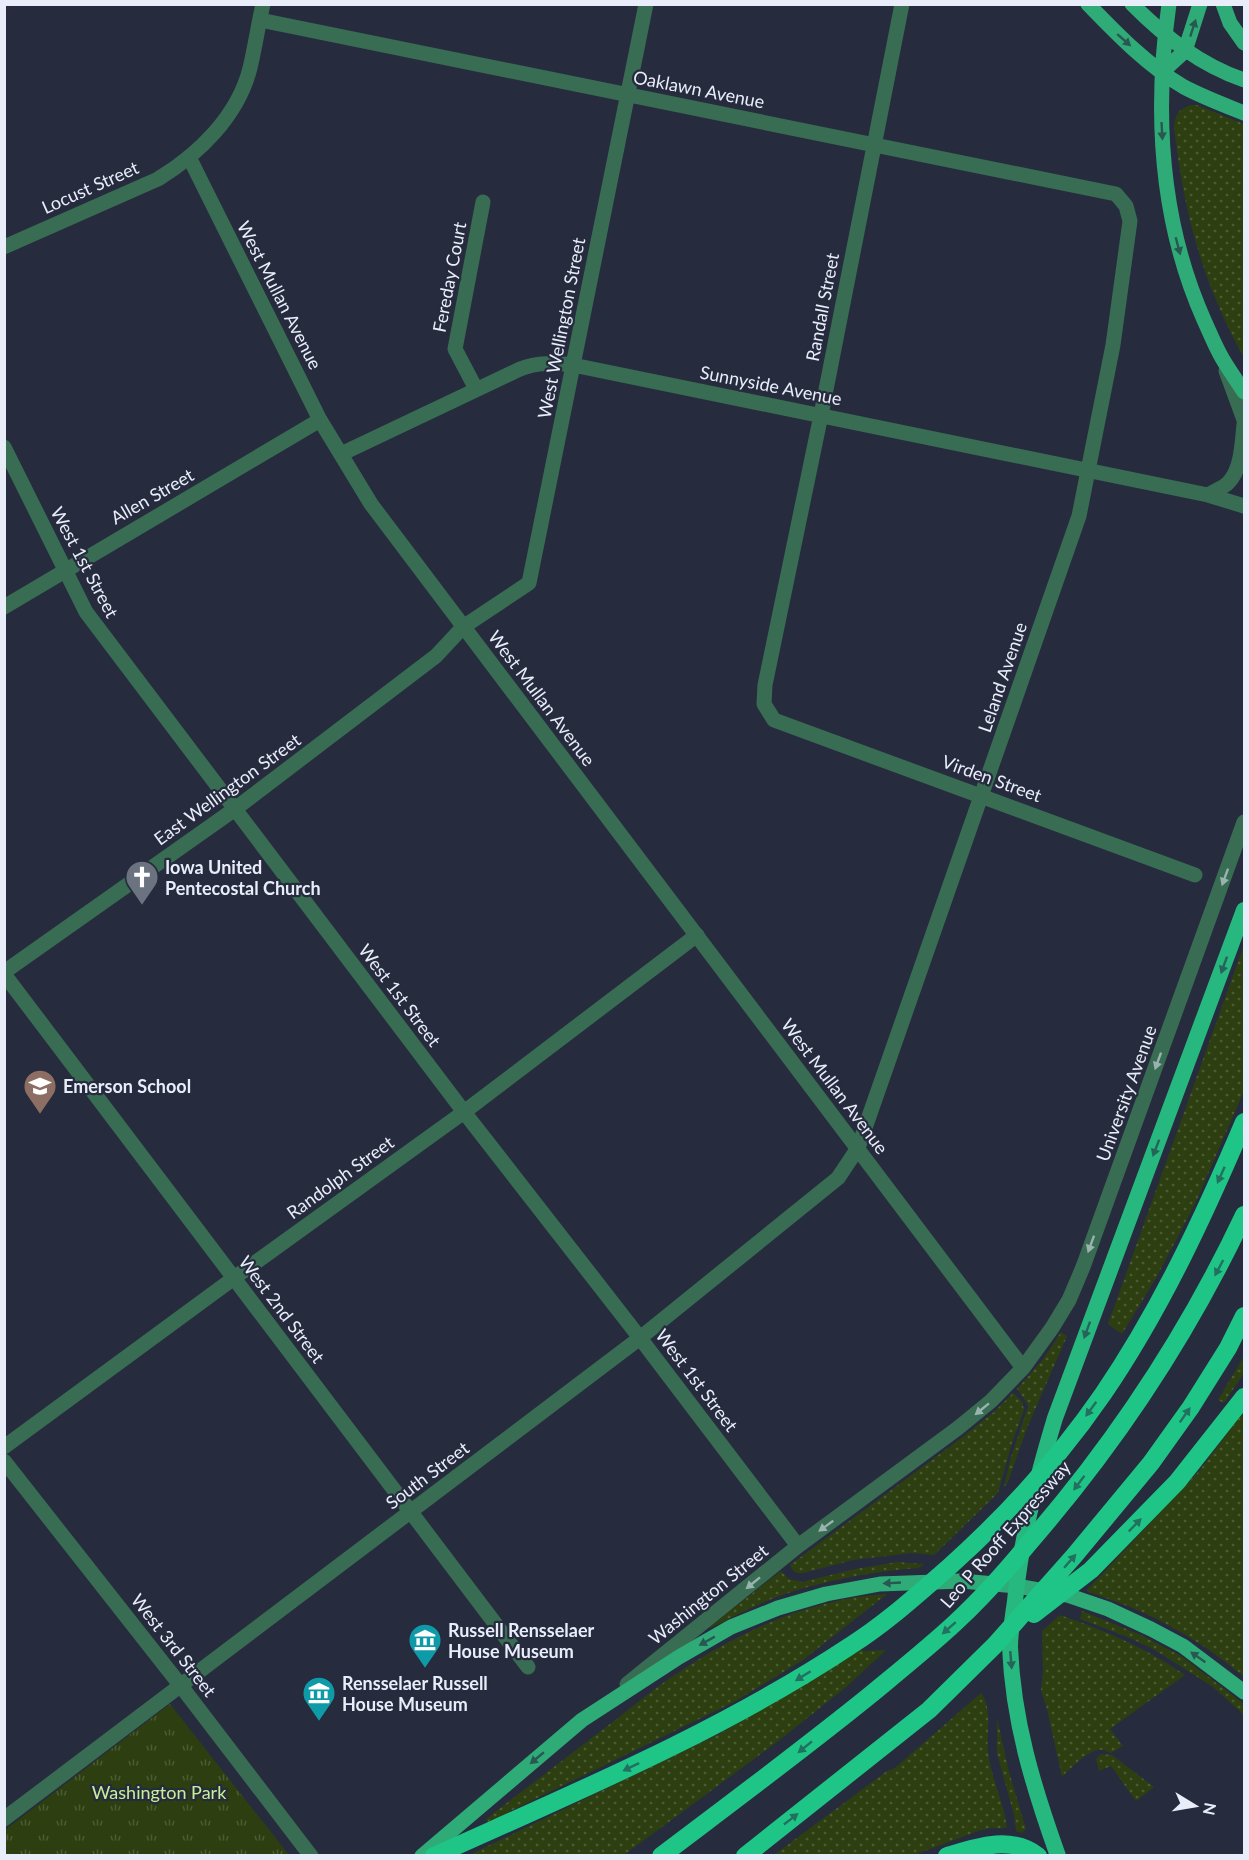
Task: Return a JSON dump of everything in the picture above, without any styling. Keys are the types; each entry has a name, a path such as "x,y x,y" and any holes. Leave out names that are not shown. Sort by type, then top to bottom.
{"highway":[{"path":"1058,1856 1023,1745 1014,1694 1010,1644 1023,1542 1038,1476 1055,1418 1245,910"},
{"path":"434,1856 586,1788 716,1726 853,1645 924,1590 988,1532 1067,1443 1102,1394 1136,1343 1178,1266 1245,1122"},
{"name":"Leo P Rooff Expressway","path":"661,1856 796,1755 899,1671 956,1622 1005,1571 1062,1506 1114,1437 1187,1324 1221,1265 1245,1215"},
{"path":"745,1856 929,1710 995,1645 1074,1556 1151,1463 1191,1407 1245,1316"},
{"path":"995,1645 1091,1570 1177,1482 1245,1397"},
{"path":"947,1856 997,1844 1011,1844 1029,1849 1038,1856"}],"main road":[{"path":"1088,4 1115,32 1162,72 1206,98 1245,113"},
{"path":"1132,4 1164,35 1185,51 1245,80"},
{"path":"1169,4 1164,35 1161,110 1171,218 1189,283 1199,309 1221,357 1245,392"},
{"path":"1162,72 1185,51 1200,4"},
{"path":"1223,4 1230,23 1245,43"},
{"path":"582,1720 679,1657 731,1627 788,1605 826,1594 880,1584 962,1581 1016,1586 1067,1595 1108,1609 1183,1646 1245,1692"},
{"name":"Washington Street","path":"422,1856 582,1720"}],"street":[{"path":"189,157 214,133 229,114 240,92 250,70 263,4"},
{"name":"West Wellington Street","path":"464,627 529,583 646,4"},
{"name":"Randall Street","path":"774,720 764,704 765,685 902,4"},
{"name":"Oaklawn Avenue","path":"260,20 1116,194 1126,206"},
{"name":"Locust Street","path":"4,247 158,179 189,157"},
{"name":"West Mullan Avenue","path":"189,157 321,420 371,504 1023,1368"},
{"name":"Fereday Court","path":"476,389 455,349 483,202"},
{"name":"Leland Avenue","path":"858,1148 1079,516 1113,345 1130,221 1126,206"},
{"path":"1208,495 1228,483 1235,473 1245,422 1221,357"},
{"name":"Sunnyside Avenue","path":"341,454 476,389 533,364 548,362 573,365 821,415 1208,495 1245,506"},
{"name":"Allen Street","path":"4,607 321,420"},
{"name":"West 1st Street","path":"4,447 86,612 464,1112 798,1546"},
{"name":"East Wellington Street","path":"4,973 235,809 436,656 464,627"},
{"name":"Virden Street","path":"774,720 1195,875"},
{"name":"University Avenue","path":"1023,1368 1069,1300 1083,1267 1245,822"},
{"name":"Randolph Street","path":"4,1447 464,1112 697,936"},
{"name":"West 2nd Street","path":"4,973 528,1667"},
{"name":"South Street","path":"4,1819 640,1338 838,1178 858,1148"},
{"name":"Washington Street","path":"582,1720 798,1546 966,1421 991,1401 1023,1368"},
{"name":"West 3rd Street","path":"4,1461 311,1856"}],"green space":[{"path":"1191,105 1197,105 1244,124 1244,358 1229,330 1206,274 1189,218 1174,127 1178,113"},
{"path":"1244,945 1244,1091 1195,1204 1156,1278 1122,1334 1108,1324"},
{"path":"1061,1332 1067,1336 1004,1487 1010,1460 1028,1407 1017,1389 1044,1358"},
{"path":"1244,1356 1244,1373 1224,1403 1218,1400"},
{"path":"1013,1393 1022,1401 1024,1410 998,1493 934,1555 912,1553 853,1560 803,1573 797,1573 792,1569 790,1565 960,1439"},
{"path":"1244,1411 1244,1677 1208,1649 1169,1626 1135,1609 1086,1591 1199,1471"},
{"path":"898,1562 924,1564 919,1568 855,1576 807,1587 750,1608 709,1627 781,1571 789,1579 802,1582 855,1569"},
{"path":"887,1594 803,1660 734,1702 488,1822 486,1819 660,1685 727,1643 778,1619 805,1610 832,1602"},
{"path":"1082,1611 1141,1635 1181,1656 1244,1704 1244,1715 1213,1687 1155,1650 1080,1619"},
{"path":"1060,1615 1124,1640 1185,1675 1110,1729 1123,1746 1111,1753 1102,1750 1092,1752 1062,1777 1041,1691 1042,1631"},
{"path":"859,1647 863,1651 886,1650 845,1688 777,1742 624,1855 467,1856 719,1734 795,1690"},
{"path":"981,1693 985,1699 988,1714 988,1752 1007,1828 981,1830 914,1855 774,1855 887,1771 895,1768"},
{"name":"Washington Park","path":"170,1704 289,1855 5,1855 5,1830"},
{"path":"997,1718 1009,1772 1026,1829 1022,1833 1016,1831 1014,1815 997,1753"},
{"path":"1101,1754 1112,1755 1154,1787 1136,1801 1111,1766 1099,1771 1096,1759"}],"place":[{"name":"Iowa United Pentecostal Church","path":"142,906"},
{"name":"Emerson School","path":"40,1115"},
{"name":"Russell Rensselaer House Museum","path":"425,1669"},
{"name":"Rensselaer Russell House Museum","path":"319,1722"}]}
